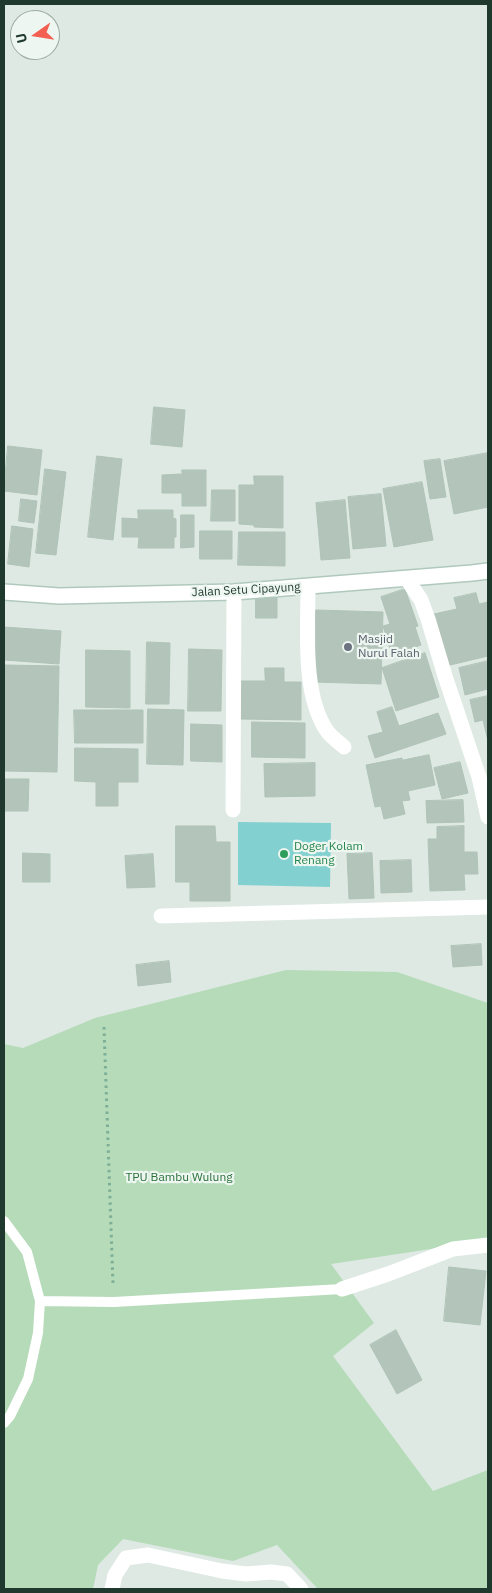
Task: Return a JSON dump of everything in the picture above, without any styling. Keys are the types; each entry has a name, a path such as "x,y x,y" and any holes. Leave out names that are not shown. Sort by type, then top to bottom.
{"street":[{"name":"Jalan Setu Cipayung","path":"4,592 59,596 234,592 488,571"},
{"path":"407,579 421,600 428,619 479,777 488,817"},
{"path":"308,587 308,676 320,719 328,733 344,747"},
{"path":"233,810 234,592"},
{"path":"161,916 488,907"},
{"path":"342,1289 453,1249 488,1245"},
{"path":"112,1589 115,1574 126,1558 148,1555 222,1572 246,1574 271,1572 287,1574 301,1589"}],"lane":[{"path":"4,1221 27,1252 40,1301 38,1333 28,1378 10,1416 4,1423"},
{"path":"40,1301 114,1302 342,1289"}],"path":[{"path":"104,1027 114,1302"}],"green space":[{"name":"TPU Bambu Wulung","path":"286,970 397,972 488,1003 488,1244 464,1244 331,1264 374,1323 333,1356 433,1491 488,1470 488,1589 318,1589 277,1545 233,1561 123,1539 98,1565 93,1589 4,1589 4,1044 23,1048 95,1018"}],"water":[{"name":"Doger Kolam Renang","path":"238,822 331,823 330,887 238,885"}],"building":[{"path":"154,407 185,410 182,447 151,444"},
{"path":"8,446 42,450 37,495 4,491"},
{"path":"488,453 488,507 454,514 444,461"},
{"path":"97,456 122,459 113,540 88,537"},
{"path":"440,459 446,497 430,499 424,461"},
{"path":"45,469 66,472 56,555 36,553"},
{"path":"182,470 206,470 206,506 182,506 182,493 162,493 162,475 182,474"},
{"path":"254,476 283,476 283,528 254,527 254,525 239,524 239,485 254,485"},
{"path":"422,482 433,540 394,547 383,489"},
{"path":"212,490 235,490 235,521 211,521"},
{"path":"381,494 386,546 353,549 348,497"},
{"path":"21,499 37,501 34,523 19,521"},
{"path":"345,500 350,558 321,560 316,503"},
{"path":"138,510 173,510 173,518 176,519 174,548 138,548 139,537 122,537 122,518 138,519"},
{"path":"181,515 194,515 194,547 181,548"},
{"path":"12,526 33,529 29,567 8,564"},
{"path":"200,531 232,531 232,559 200,559"},
{"path":"239,532 285,532 285,566 238,565"},
{"path":"405,589 418,626 415,627 421,645 392,655 383,626 390,624 381,597"},
{"path":"476,593 479,604 488,602 488,656 446,666 434,614 457,609 454,598"},
{"path":"256,595 277,595 277,618 256,618"},
{"name":"Masjid Nurul Falah","path":"316,610 383,612 381,684 314,682"},
{"path":"4,627 61,631 59,664 4,660"},
{"path":"147,642 170,643 169,704 146,704"},
{"path":"189,649 222,650 221,711 188,711"},
{"path":"86,650 130,651 130,708 86,707"},
{"path":"425,653 439,697 396,711 382,668"},
{"path":"488,661 488,689 465,695 459,668"},
{"path":"4,665 59,666 57,772 4,771"},
{"path":"265,668 284,668 284,682 301,682 301,720 240,719 241,681 265,681"},
{"path":"488,696 488,741 483,720 475,722 470,700"},
{"path":"392,707 399,726 438,713 446,734 375,758 368,736 383,732 377,712"},
{"path":"148,709 184,710 183,765 147,764"},
{"path":"74,710 143,710 143,743 75,743"},
{"path":"252,722 305,723 305,758 252,757"},
{"path":"191,724 222,725 222,762 191,761"},
{"path":"75,748 138,749 138,782 118,782 118,806 96,806 96,782 75,781"},
{"path":"429,755 435,785 408,791 410,800 402,801 405,814 384,819 381,806 375,807 366,765"},
{"path":"460,762 468,793 442,799 434,768"},
{"path":"315,763 315,796 265,797 264,764"},
{"path":"4,779 29,779 28,811 4,811"},
{"path":"463,800 464,822 427,823 426,801"},
{"path":"176,826 215,826 216,842 230,842 230,901 190,901 190,882 176,882"},
{"path":"464,826 464,852 477,852 478,874 464,874 465,890 430,891 428,839 437,839 437,827"},
{"path":"23,853 50,854 50,882 23,882"},
{"path":"372,853 374,898 349,899 347,854"},
{"path":"153,854 155,887 127,888 125,856"},
{"path":"411,860 412,892 381,893 380,861"},
{"path":"481,944 482,965 453,967 451,946"},
{"path":"169,961 171,982 138,986 136,965"},
{"path":"449,1267 486,1271 480,1325 444,1321"},
{"path":"396,1330 422,1380 397,1394 370,1345"}],"place":[{"name":"Masjid Nurul Falah","path":"348,647"},
{"name":"Doger Kolam Renang","path":"284,854"}]}
